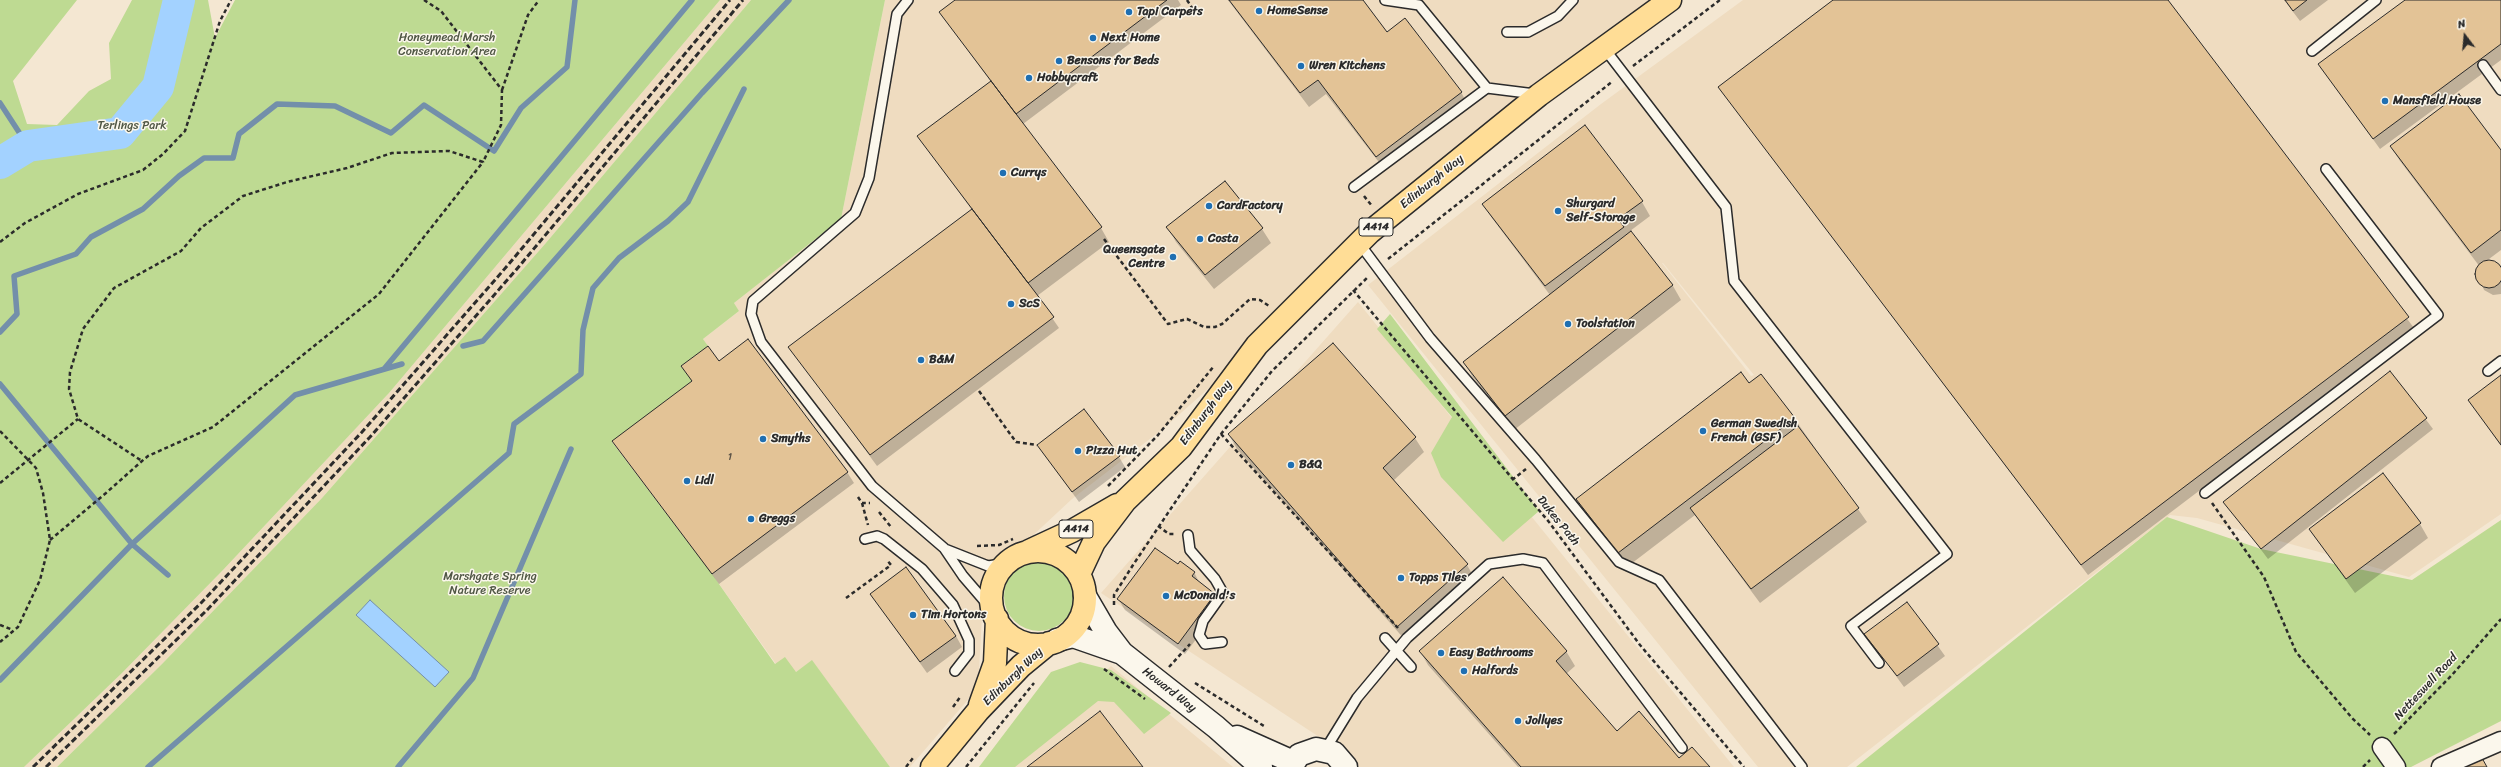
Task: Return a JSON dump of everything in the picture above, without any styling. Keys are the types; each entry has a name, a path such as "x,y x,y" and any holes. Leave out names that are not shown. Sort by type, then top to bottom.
{"highway":[{"name":"Edinburgh Way","path":"1079,574 1094,542 1125,501 1181,447 1257,345 1360,243 1539,95 1670,0"},
{"name":"Edinburgh Way","path":"1023,544 1072,531 1125,501"},
{"path":"1023,544 1062,557 1079,574 1085,596 1078,622 1073,629 1053,642 1039,644 1021,641 1007,632 995,615 992,596 993,586 999,572 1007,563 1023,544"},
{"name":"Edinburgh Way","path":"978,710 995,663 995,615"},
{"name":"Edinburgh Way","path":"924,761 978,710 1021,666 1053,642"}],"street":[{"path":"1085,596 1106,632 1122,653"},
{"path":"1053,642 1073,636 1122,653"},
{"name":"Howard Way","path":"1122,653 1216,727 1261,767"},
{"name":"Howard Way","path":"1216,727 1292,765"},
{"path":"2441,767 2500,743"},
{"path":"2382,747 2396,767"},
{"path":"1292,765 1307,751 1325,750 1334,753 1346,767"}],"lane":[{"path":"908,0 897,14 869,178 855,213 753,301 751,314 761,342 872,486 944,548 963,576 995,615"},
{"path":"1385,0 1418,5 1487,88 1539,95"},
{"path":"1507,32 1528,32 1558,16 1573,0"},
{"path":"2312,51 2376,0"},
{"path":"1604,48 1726,207 1734,281 1947,554 1851,626 1879,663"},
{"path":"2483,65 2501,90"},
{"path":"1354,187 1487,88"},
{"path":"2205,493 2438,315 2326,169"},
{"path":"1360,243 1430,338 1536,460 1618,562 1659,580 1802,767"},
{"path":"2488,371 2501,361"},
{"path":"1188,535 1190,550 1215,579 1223,593 1203,621 1199,635 1205,644 1222,642"},
{"path":"869,538 884,539 922,569 953,605 969,640 969,653 955,671"},
{"path":"944,548 988,566 1007,563"},
{"path":"1325,750 1357,698 1396,649 1407,638 1489,564 1523,559 1543,563 1682,748"},
{"path":"1385,638 1411,667"}],"path":[{"path":"0,242 26,223 78,194 143,170 163,154 185,131 220,21 231,0"},
{"path":"424,0 442,11 502,90"},
{"path":"50,540 148,456 213,427 379,294 483,162 501,125 502,90 528,15 540,0"},
{"path":"1187,0 1194,11"},
{"path":"1396,252 1720,0"},
{"path":"142,461 78,419 69,389 70,372 83,329 114,288 181,251 201,228 243,196 287,182 347,168 392,153 449,151 483,162"},
{"path":"1368,210 1379,201"},
{"path":"1104,239 1168,324 1187,319 1204,326 1214,327 1222,324 1250,299 1260,300 1269,306"},
{"path":"1114,606 1114,595 1158,526 1221,434 1272,372 1357,286"},
{"name":"Dukes Path","path":"1353,290 1549,522 1640,645 1744,767"},
{"path":"1264,312 1275,301"},
{"path":"1103,490 1158,435 1219,361"},
{"path":"979,392 1016,442 1037,445"},
{"path":"0,483 29,461 78,419"},
{"path":"0,431 36,468 43,493 50,540 40,580 18,627 0,642"},
{"path":"1221,434 1407,638"},
{"path":"1512,480 1536,460"},
{"path":"2205,493 2264,577 2296,652 2352,718 2382,747"},
{"path":"846,598 891,565 869,538 862,503 858,497"},
{"path":"874,505 884,497"},
{"path":"862,503 874,505 894,531"},
{"path":"1158,526 1168,534 1188,535"},
{"path":"974,546 1023,544"},
{"name":"Netteswell Road","path":"2363,767 2452,675 2501,618"},
{"path":"0,625 14,630"},
{"path":"1169,667 1199,635"},
{"path":"1163,662 1175,671"},
{"path":"1099,666 1111,673"},
{"path":"966,767 1038,678"},
{"path":"1189,679 1269,729"},
{"path":"949,713 962,694"},
{"path":"906,767 924,761"}],"shaded area":[{"path":"720,0 751,0 545,244 322,498 162,664 57,767 24,767 122,673 223,570 389,393"},
{"name":"Queensgate Centre","path":"885,0 1652,0 1539,95 1164,428 1072,499 984,581 978,688 910,767 890,767 812,661 796,672 776,664 712,574 612,441 692,381 681,366 707,346 703,339 739,311 734,303 841,219"},
{"path":"1743,0 2501,0 2501,514 2409,577 2197,518 2170,515 1847,767 1758,767 1368,285 1601,104","holes":["1663,263 1754,375 1751,376"]},
{"path":"1358,302 1734,767 1360,767 1351,758 1101,593"},
{"path":"1111,666 1233,767 1003,767"}],"green space":[{"path":"0,0 77,0 13,81 27,124 57,125 89,91 111,79 109,43 132,0 208,0 215,38 235,0 720,0 389,393 223,570 122,673 24,767 0,767"},
{"name":"Marshgate Spring Nature Reserve","path":"751,0 885,0 841,219 734,303 739,311 703,339 708,346 681,366 692,381 612,442 712,574 775,664 785,657 796,672 812,660 890,767 57,767 162,664 322,498 545,244"},
{"path":"1390,314 1539,511 1503,542 1441,477 1431,453 1452,417 1377,329"},
{"path":"2167,517 2261,549 2412,580 2501,520 2501,721 2411,767 1856,767"},
{"path":"1039,561 1052,564 1064,571 1071,583 1074,596 1071,609 1064,621 1052,628 1039,631 1026,628 1014,621 1007,609 1004,596 1007,583 1014,571 1026,564"},
{"path":"1080,662 1111,670 1171,713 1144,734 1114,702 1098,701 1015,767 979,767 1051,672"}],"water":[{"path":"370,600 449,672 435,687 356,615"}],"building":[{"path":"955,0 1167,0 1016,114 939,12"},
{"path":"1229,0 1363,0 1387,32 1405,18 1462,92 1376,157 1318,80 1300,93"},
{"path":"1833,0 2168,0 2409,317 2081,565 1718,87"},
{"path":"2285,0 2307,0 2293,11"},
{"name":"Mansfield House","path":"2405,0 2501,0 2501,44 2373,139 2318,64"},
{"name":"Currys","path":"991,81 1102,227 1028,283 917,136"},
{"path":"2459,94 2501,150 2501,230 2471,253 2390,146"},
{"name":"Shurgard Self-Storage","path":"1585,125 1643,201 1618,219 1624,227 1545,286 1482,204"},
{"path":"1225,181 1263,228 1205,275 1166,227"},
{"path":"972,209 1054,317 870,455 788,347"},
{"name":"Toolstation","path":"1631,231 1673,285 1505,416 1463,362"},
{"path":"2489,260 2499,264 2503,274 2499,284 2489,288 2479,284 2475,274 2479,264"},
{"path":"748,339 848,472 712,574 612,441 692,381 681,366 708,346 719,361"},
{"path":"1333,343 1416,437 1383,468 1468,564 1397,627 1228,434"},
{"path":"2390,371 2427,418 2261,549 2223,502"},
{"path":"1741,372 1749,383 1761,374 1795,418 1618,553 1576,499"},
{"path":"2501,375 2501,445 2468,400"},
{"name":"Pizza Hut","path":"1084,409 1120,456 1072,492 1037,445"},
{"path":"1798,426 1859,508 1751,589 1690,508"},
{"path":"2383,473 2421,523 2346,579 2309,529"},
{"name":"McDonald's","path":"1155,548 1178,564 1180,561 1195,572 1192,576 1215,594 1178,644 1117,599"},
{"name":"Tim Hortons","path":"906,567 956,636 920,662 870,594"},
{"path":"1503,577 1567,651 1556,661 1617,731 1639,711 1679,758 1692,747 1710,767 1521,767 1419,651"},
{"path":"1907,602 1939,644 1897,676 1864,634"},
{"path":"1100,711 1143,767 1027,767"},
{"path":"2482,758 2487,767 2464,767"}],"waterway":[{"path":"0,163 28,146 120,133 158,87 179,0"},
{"path":"0,332 17,314 14,276 76,254 91,237 143,209 179,176 204,158 233,158 239,134 277,104 335,106 391,133 424,105 494,151 521,108 567,67 575,0"},
{"path":"384,369 692,0"},
{"path":"463,346 483,341 702,93 789,0"},
{"path":"148,767 509,453 514,424 581,374 583,330 593,288 619,258 668,221 688,202 744,89"},
{"path":"0,103 28,146"},
{"path":"0,680 132,544 295,395 402,364"},
{"path":"0,384 132,544 168,575"},
{"path":"398,767 473,678 571,449"}],"railway":[{"path":"33,767 201,603 362,432 508,265 730,0"},
{"path":"46,767 207,610 370,437 516,270 743,0"}],"place":[{"name":"HomeSense","path":"1259,11"},
{"name":"Tapi Carpets","path":"1129,12"},
{"name":"Next Home","path":"1093,38"},
{"name":"Bensons for Beds","path":"1059,61"},
{"name":"Wren Kitchens","path":"1301,66"},
{"name":"Hobbycraft","path":"1029,78"},
{"name":"Mansfield House","path":"2385,101"},
{"name":"Currys","path":"1003,173"},
{"name":"CardFactory","path":"1209,206"},
{"name":"Shurgard Self-Storage","path":"1558,211"},
{"name":"Costa","path":"1200,239"},
{"name":"Queensgate Centre","path":"1173,257"},
{"name":"ScS","path":"1011,304"},
{"name":"Toolstation","path":"1568,324"},
{"name":"B&M","path":"921,360"},
{"name":"German Swedish French (GSF)","path":"1703,431"},
{"name":"Smyths","path":"763,439"},
{"name":"Pizza Hut","path":"1078,451"},
{"name":"B&Q","path":"1291,465"},
{"name":"Lidl","path":"687,481"},
{"name":"Greggs","path":"751,519"},
{"name":"Topps Tiles","path":"1401,578"},
{"name":"McDonald's","path":"1166,596"},
{"name":"Tim Hortons","path":"913,615"},
{"name":"Easy Bathrooms","path":"1441,653"},
{"name":"Halfords","path":"1464,671"},
{"name":"Jollyes","path":"1518,721"}],"park label":[{"name":"Honeymead Marsh Conservation Area","path":"447,45"},
{"name":"Terlings Park","path":"132,126"}]}
